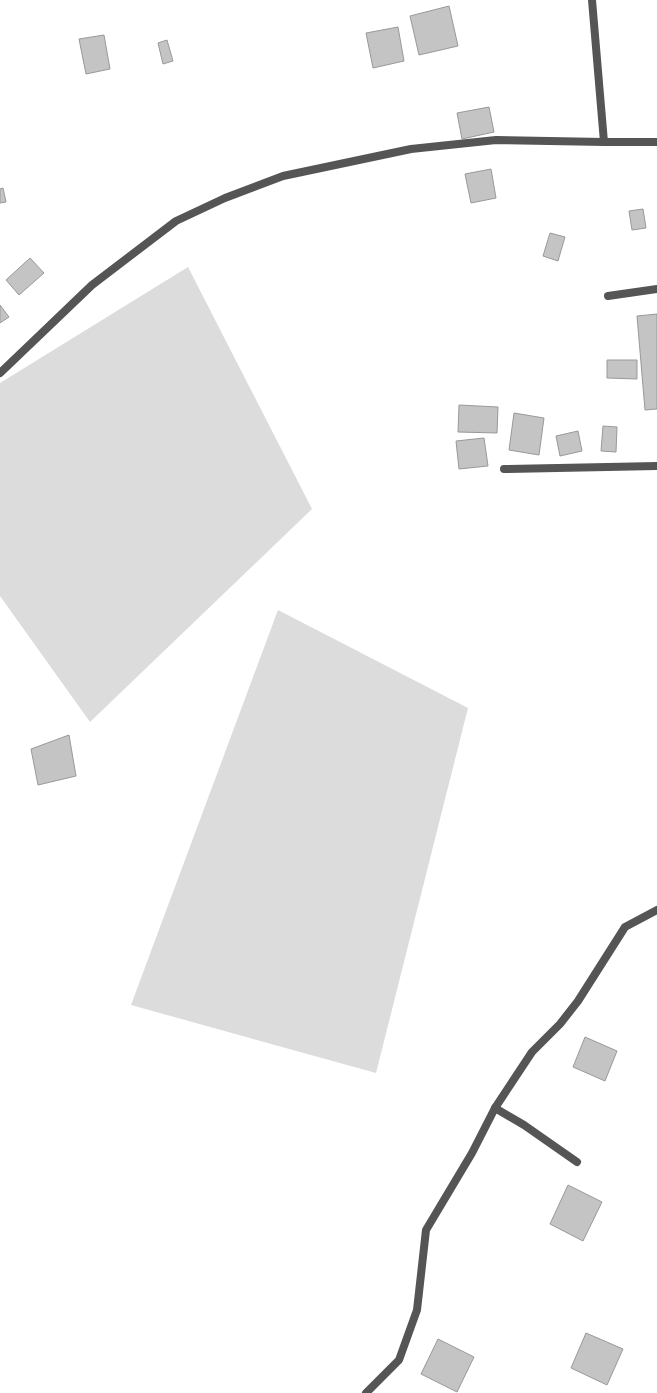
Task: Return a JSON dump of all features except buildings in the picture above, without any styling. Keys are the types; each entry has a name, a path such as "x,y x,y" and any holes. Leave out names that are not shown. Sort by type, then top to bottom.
{"street":[{"path":"592,0 604,142"},
{"path":"0,373 98,280 176,221 225,198 283,176 411,149 496,140 657,142"},
{"path":"608,296 657,289"},
{"path":"504,469 657,466"},
{"path":"366,1393 399,1360 417,1310 426,1230 472,1154 495,1108 532,1052 560,1024 578,1000 624,927 657,910"},
{"path":"495,1108 524,1125 577,1162"}],"shaded area":[{"path":"188,267 312,509 90,722 0,596 0,383"},
{"path":"278,610 468,708 376,1073 131,1005"}]}
